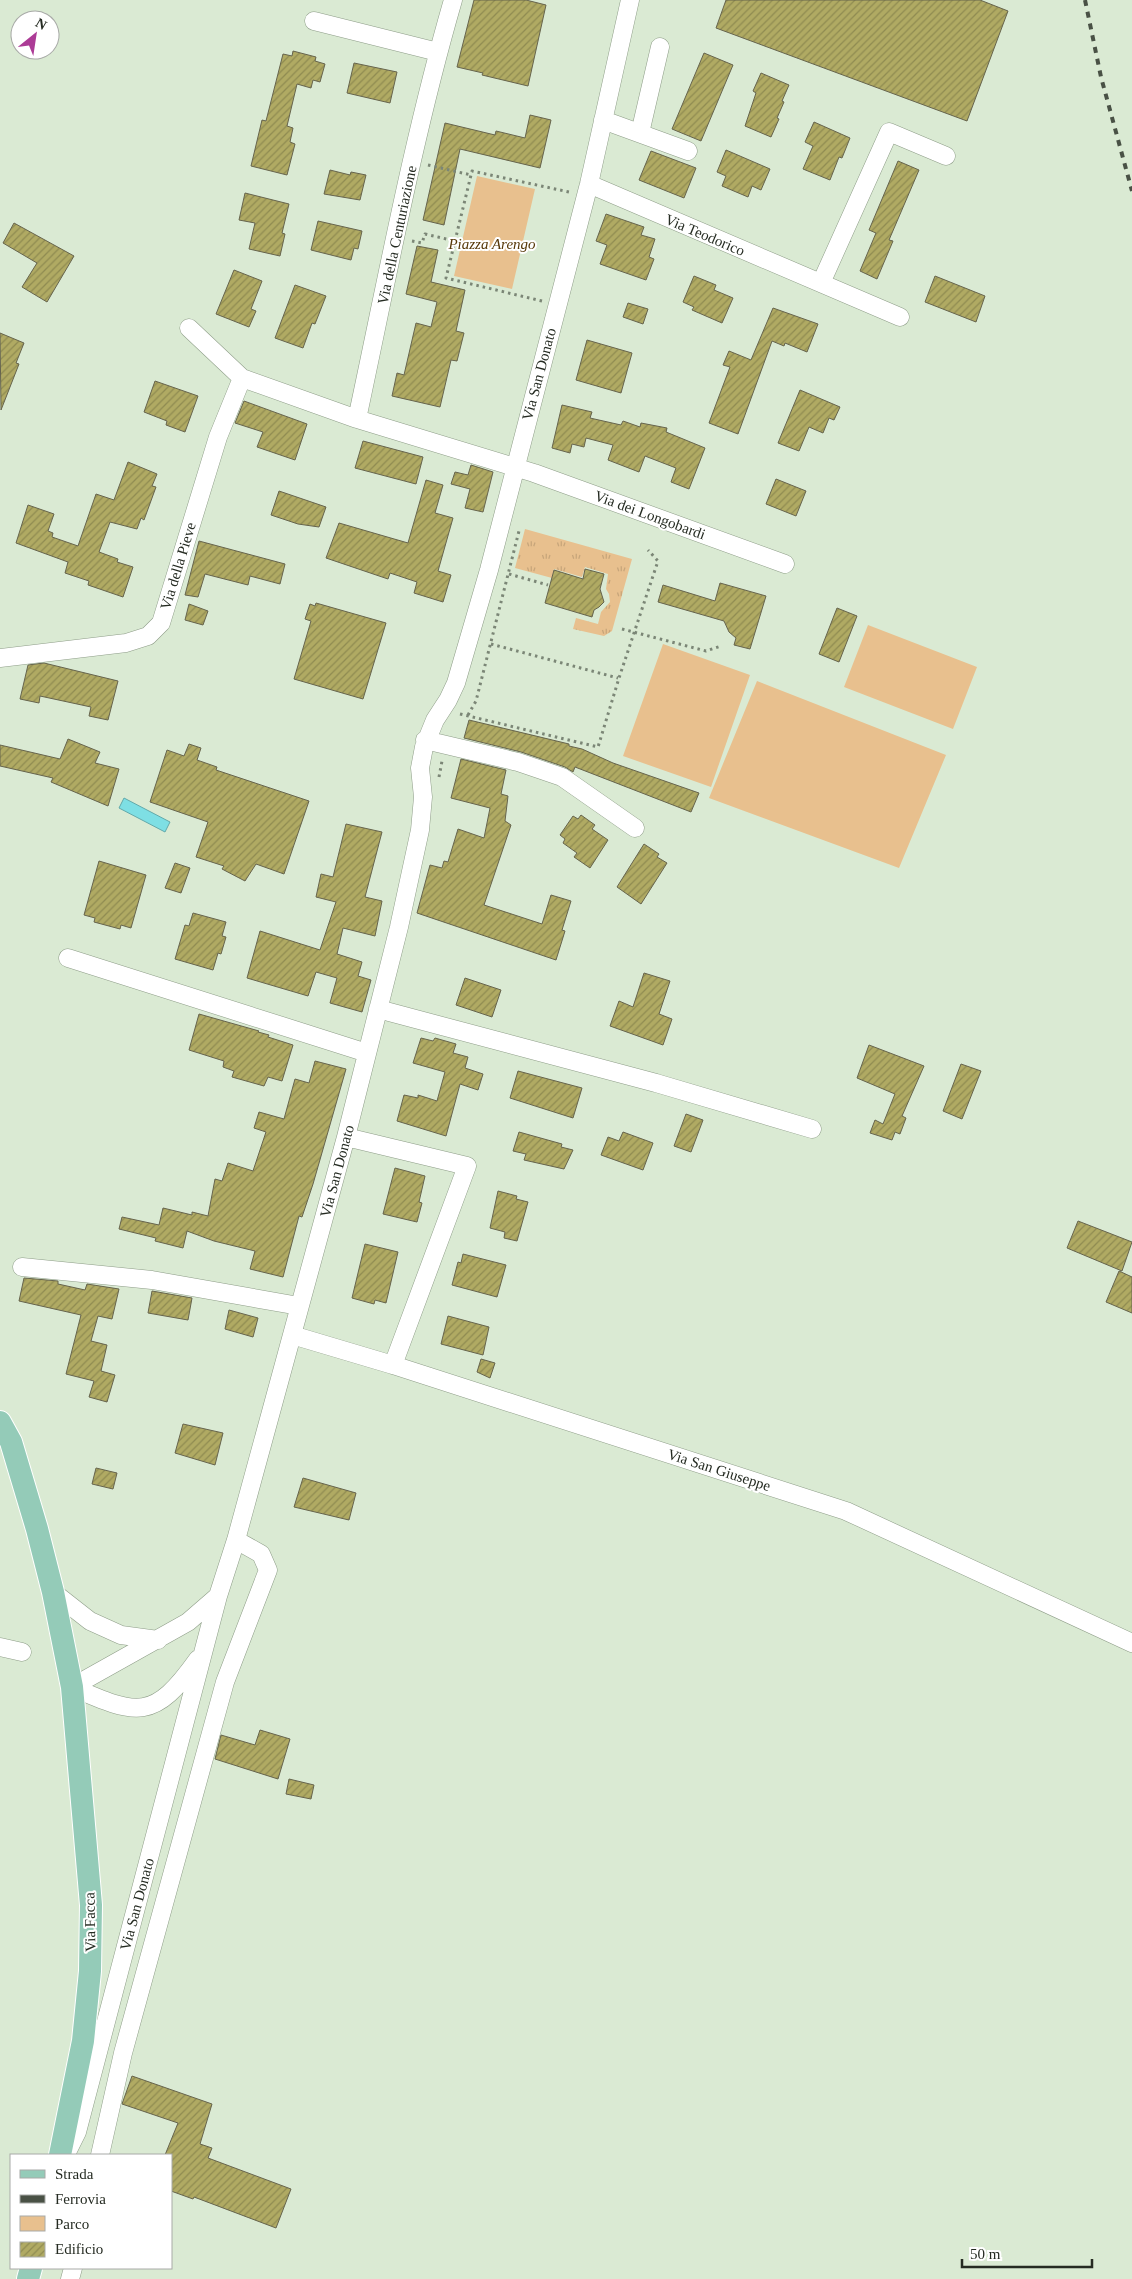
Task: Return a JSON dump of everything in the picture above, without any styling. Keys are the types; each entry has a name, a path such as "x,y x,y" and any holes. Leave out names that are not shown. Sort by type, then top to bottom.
{"main road":[{"name":"Via Facca","path":"0,1422 13,1451 38,1529 72,1687 91,1905 90,1971 83,2041 60,2154"}],"street":[{"name":"Via della Centuriazione","path":"357,419 438,52 453,0"},
{"name":"Via San Donato","path":"66,2154 77,2132 218,1596 236,1540 346,1137 420,830 423,797 420,768 426,740 456,683 489,570 589,184 625,1"},
{"path":"314,21 438,52"},
{"path":"640,133 660,47"},
{"path":"603,120 688,151"},
{"path":"821,283 888,132 946,156"},
{"name":"Via Teodorico","path":"589,184 718,241 900,317"},
{"path":"189,328 242,378 357,419 515,468"},
{"name":"Via della Pieve","path":"0,658 126,644 148,636 160,623 218,437 242,378"},
{"name":"Via dei Longobardi","path":"515,468 668,520 785,564"},
{"path":"426,740 518,762 562,778 635,828"},
{"path":"68,958 367,1053"},
{"path":"378,1009 656,1083 812,1129"},
{"path":"346,1137 467,1166 393,1365"},
{"path":"22,1267 152,1280 300,1306"},
{"name":"Via San Giuseppe","path":"292,1335 393,1365 846,1510 1132,1643"},
{"path":"100,2154 123,2053 225,1682 268,1570 261,1554 236,1540"},
{"path":"53,1592 90,1621 121,1635 158,1640"},
{"path":"72,1687 188,1622 218,1596"},
{"path":"0,1647 22,1652"},
{"name":"Via San Donato","path":"72,1687 113,1705 134,1708 158,1704 176,1689 204,1650"}],"path":[{"path":"424,164 471,175"},
{"path":"542,300 446,278 472,171 569,192"},
{"path":"407,240 422,243 425,234 455,241"},
{"path":"468,715 476,702 520,528"},
{"path":"460,714 598,747 618,678 658,561 648,550"},
{"path":"509,574 548,585"},
{"path":"622,629 706,651 721,646"},
{"path":"491,644 618,678"}],"green space":[{"name":"Piazza Arengo","path":"477,176 535,189 512,289 454,276"},
{"path":"525,529 632,559 612,631 604,636 573,629 576,618 598,624 601,612 610,602 606,589 608,574 585,567 582,577 554,569 552,578 515,568"},
{"path":"868,625 977,667 953,729 844,687"},
{"path":"663,644 750,675 711,787 623,756"},
{"path":"757,681 946,755 899,868 709,798"}],"water":[{"path":"124,798 170,822 165,832 119,808"}],"building":[{"path":"474,0 526,0 546,5 528,86 457,67"},
{"path":"726,0 980,0 1008,11 967,121 716,28"},
{"path":"293,51 316,57 315,61 325,64 320,82 313,80 311,88 297,84 287,126 293,128 290,142 295,144 287,175 251,166 262,120 266,121 283,54 292,56"},
{"path":"704,53 733,65 701,141 672,129"},
{"path":"354,63 397,72 390,103 347,93"},
{"path":"761,73 789,85 777,118 779,119 771,137 745,126 756,93 753,91"},
{"path":"530,115 551,120 540,168 460,149 444,225 423,220 445,123 495,135 496,131 525,138"},
{"path":"814,122 850,138 842,158 839,157 830,180 803,169 813,146 805,142"},
{"path":"726,150 770,169 761,190 752,186 748,197 722,186 726,176 717,172"},
{"path":"651,151 696,168 684,198 639,180"},
{"path":"898,161 919,170 889,240 893,241 877,279 860,271 876,233 869,230"},
{"path":"330,170 350,175 351,172 366,175 360,200 324,194"},
{"path":"245,193 289,204 282,233 285,234 280,256 249,249 255,223 239,220"},
{"path":"606,214 644,227 641,235 655,239 649,257 654,259 646,280 600,264 607,245 596,241"},
{"path":"318,221 362,231 358,249 354,248 351,260 311,250"},
{"path":"14,223 74,256 47,302 22,287 37,263 3,243"},
{"path":"417,246 438,250 431,282 465,290 456,331 464,333 457,361 451,360 440,407 392,396 397,373 404,375 416,323 431,327 437,302 406,294"},
{"path":"234,270 262,281 251,309 256,311 249,327 216,314"},
{"path":"694,276 716,285 714,290 733,298 722,323 692,310 694,307 683,302"},
{"path":"935,276 985,296 976,322 925,302"},
{"path":"295,285 326,296 315,324 312,323 303,348 275,338"},
{"path":"628,303 648,309 643,324 623,317"},
{"path":"773,308 818,324 807,352 785,343 784,346 772,341 738,434 709,423 730,367 723,365 729,351 751,360"},
{"path":"0,333 24,343 16,363 19,364 1,410"},
{"path":"587,340 632,353 621,393 576,380"},
{"path":"155,381 198,396 185,432 166,425 167,421 144,412"},
{"path":"800,390 840,407 834,420 829,418 823,433 809,427 799,451 778,443"},
{"path":"244,401 307,424 295,460 257,447 263,432 235,423"},
{"path":"562,405 592,412 590,418 621,425 623,421 640,427 641,423 667,428 666,432 705,448 689,489 671,482 676,468 645,456 639,472 608,460 613,445 586,438 584,447 572,444 570,453 552,448"},
{"path":"363,441 423,457 416,484 355,468"},
{"path":"128,462 157,474 152,486 156,487 144,520 141,518 137,529 110,522 99,552 118,559 117,562 133,567 123,597 88,585 89,581 65,573 68,562 16,543 28,505 54,514 48,531 53,533 52,537 78,546 96,494 114,500"},
{"path":"471,465 493,472 483,512 465,508 470,489 451,484 455,472 468,475"},
{"path":"776,479 806,491 796,516 766,504"},
{"path":"426,480 443,485 435,513 453,518 438,571 451,575 443,602 414,593 417,582 390,573 388,579 326,558 339,523 408,543"},
{"path":"279,491 326,507 319,527 298,524 271,515"},
{"path":"199,541 285,564 280,584 250,576 248,585 205,574 198,597 185,595"},
{"path":"585,569 604,574 600,589 604,602 594,610 592,617 545,603 554,570 583,579"},
{"path":"720,583 766,596 750,649 734,645 736,638 729,632 724,621 658,602 663,585 715,601"},
{"path":"316,603 386,623 363,699 294,679 311,621 305,619 310,604 315,606"},
{"path":"189,604 208,611 203,625 185,620"},
{"path":"837,608 857,616 839,662 819,654"},
{"path":"44,663 118,681 108,720 89,716 91,707 40,696 39,703 20,699 28,665"},
{"path":"469,720 569,744 569,746 582,749 613,763 699,793 691,812 575,767 573,772 565,767 521,752 464,738"},
{"path":"68,739 100,752 95,763 119,769 108,806 51,782 53,778 0,766 0,745 60,759"},
{"path":"189,744 201,748 197,760 217,767 216,770 309,801 284,874 256,864 245,881 222,869 224,866 196,857 208,822 150,802 167,750 184,756"},
{"path":"461,759 506,770 501,794 508,796 505,821 511,825 484,905 542,924 551,895 571,901 562,930 565,931 556,960 417,913 430,865 442,868 444,861 448,862 458,829 484,838 490,808 451,798"},
{"path":"581,815 595,825 592,829 608,840 590,868 574,857 577,853 563,843 565,839 560,835 573,816 578,819"},
{"path":"346,824 382,832 365,897 382,901 375,936 343,928 337,954 362,962 358,976 371,980 362,1012 330,1003 337,978 316,972 308,996 247,978 260,931 320,950 336,902 316,897 321,874 333,877"},
{"path":"644,844 659,854 657,857 667,863 641,904 617,887"},
{"path":"99,861 146,875 131,928 121,925 120,929 94,922 95,918 84,915"},
{"path":"175,863 190,868 181,893 165,888"},
{"path":"193,913 226,922 222,936 226,937 221,954 218,953 213,970 175,959 185,925 189,926"},
{"path":"644,973 670,981 659,1014 672,1019 663,1045 610,1026 619,1001 633,1007"},
{"path":"465,978 501,990 492,1017 456,1005"},
{"path":"199,1014 259,1031 269,1035 268,1037 293,1045 282,1081 268,1077 264,1086 232,1077 234,1071 223,1067 224,1061 189,1050"},
{"path":"421,1038 433,1041 435,1038 456,1044 453,1053 468,1057 465,1068 483,1074 478,1090 460,1084 446,1136 397,1121 404,1095 418,1098 418,1095 437,1101 445,1072 413,1063"},
{"path":"869,1045 924,1066 902,1116 906,1118 900,1134 895,1132 892,1140 870,1133 875,1120 883,1124 895,1094 857,1078"},
{"path":"315,1061 346,1069 313,1184 302,1217 299,1216 283,1277 250,1269 255,1251 214,1241 187,1231 183,1248 155,1241 156,1238 119,1229 122,1217 159,1225 163,1208 192,1215 192,1212 208,1216 215,1179 222,1181 228,1163 253,1171 266,1132 254,1128 259,1112 284,1119 295,1079 309,1083"},
{"path":"961,1064 981,1071 962,1119 943,1111"},
{"path":"518,1071 582,1088 573,1118 510,1098"},
{"path":"686,1114 703,1120 691,1152 674,1146"},
{"path":"519,1132 562,1144 561,1147 573,1150 564,1169 524,1160 526,1154 513,1151"},
{"path":"623,1132 653,1143 643,1170 601,1155 608,1137 619,1141"},
{"path":"395,1168 425,1176 419,1202 422,1203 417,1222 383,1214"},
{"path":"498,1191 517,1196 516,1199 528,1202 517,1241 504,1238 505,1232 490,1228"},
{"path":"1078,1221 1132,1242 1122,1271 1067,1248"},
{"path":"365,1244 398,1252 386,1303 375,1300 374,1304 352,1298"},
{"path":"463,1254 506,1265 497,1297 452,1285 458,1262 461,1263"},
{"path":"1119,1271 1132,1277 1132,1313 1106,1302"},
{"path":"24,1278 58,1281 58,1284 85,1290 87,1284 119,1289 112,1319 98,1316 91,1341 107,1345 101,1371 115,1375 107,1402 89,1397 94,1381 66,1374 81,1315 19,1301"},
{"path":"152,1291 192,1298 188,1320 148,1313"},
{"path":"229,1310 258,1318 253,1337 225,1329"},
{"path":"448,1316 489,1327 483,1355 441,1344"},
{"path":"481,1359 495,1363 490,1378 477,1372"},
{"path":"183,1424 223,1433 215,1465 175,1453"},
{"path":"96,1468 117,1473 113,1489 92,1484"},
{"path":"303,1478 356,1493 349,1520 294,1507"},
{"path":"260,1730 290,1739 278,1779 215,1759 221,1735 255,1745"},
{"path":"289,1779 314,1785 311,1799 286,1794"},
{"path":"132,2076 212,2104 200,2144 212,2148 208,2158 291,2189 276,2228 194,2197 193,2199 172,2191 172,2154 165,2154 178,2123 122,2104"}],"railway":[{"path":"1085,0 1101,77 1132,191"}]}
